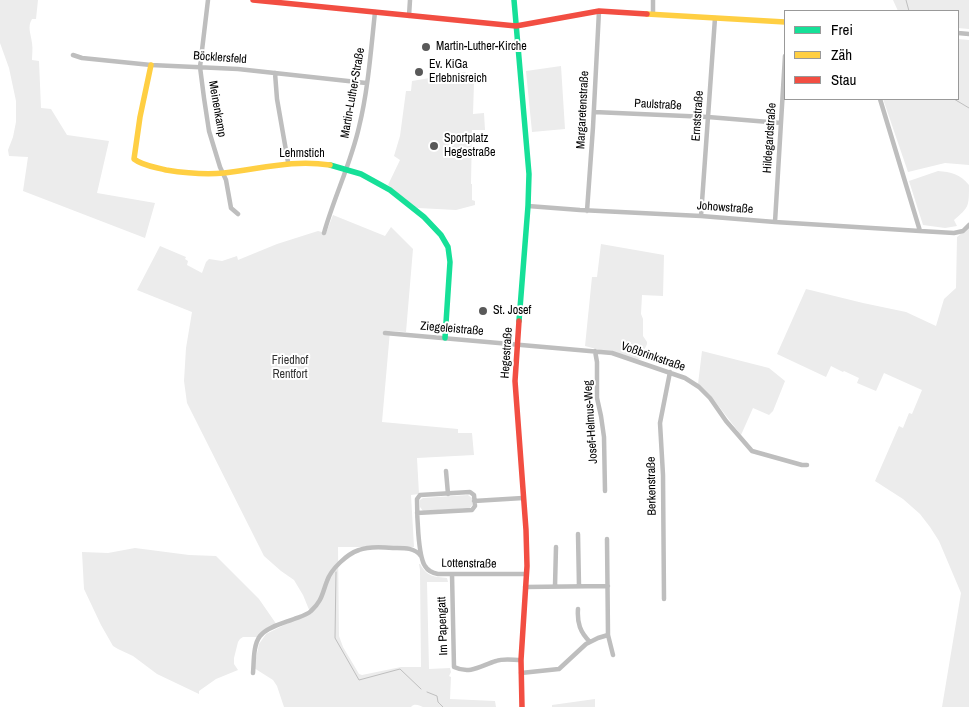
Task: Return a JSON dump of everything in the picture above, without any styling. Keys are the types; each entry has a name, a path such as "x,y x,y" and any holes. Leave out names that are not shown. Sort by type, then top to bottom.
{"street":[{"name":"Meinenkamp","path":"208,0 200,67 204,98 209,131 226,180 230,208 238,214"},
{"path":"254,0 281,1 516,26 599,11 784,22"},
{"path":"409,16 410,0"},
{"name":"Hegestraße","path":"514,0 529,174 514,381 526,530 526,574 521,660 522,707"},
{"path":"652,14 653,0"},
{"name":"Margaretenstraße","path":"587,210 599,11"},
{"name":"Martin-Luther-Straße","path":"324,233 360,126 375,12"},
{"name":"Ernststraße","path":"702,216 715,18"},
{"name":"Böcklersfeld","path":"73,55 82,58 151,65 275,73 366,83"},
{"name":"Lehmstich","path":"151,65 140,117 134,160 138,163 199,174 224,173 288,162 318,163 347,168 370,178 387,188 431,224 447,245 451,260 445,338"},
{"path":"275,73 277,99 288,162"},
{"name":"Hildegardstraße","path":"775,222 784,73"},
{"path":"880,100 920,231"},
{"name":"Paulstraße","path":"594,112 708,117 781,123"},
{"name":"Johowstraße","path":"528,206 954,233 963,230 969,225"},
{"name":"Ziegeleistraße","path":"385,333 518,345"},
{"name":"Voßbrinkstraße","path":"518,345 612,353 685,378 699,387 710,398 726,421 752,450 807,465"},
{"name":"Josef-Helmus-Weg","path":"595,351 597,362 597,398 604,437 605,490"},
{"name":"Berkenstraße","path":"664,599 660,423 670,372"},
{"path":"446,471 448,494"},
{"path":"417,513 472,510 475,506 474,495 470,492 420,495 416,499 417,513 421,556"},
{"path":"474,501 523,498"},
{"path":"578,534 579,586"},
{"path":"607,539 608,634 613,655"},
{"path":"556,547 556,586"},
{"name":"Lottenstraße","path":"253,673 256,650 261,636 268,630 310,612 321,599 333,569 359,550 371,548 409,548 421,556 424,565 430,572 438,574 526,574"},
{"name":"Im Papengatt","path":"452,574 454,667 459,670 476,669 504,659 521,660"},
{"path":"525,587 608,586"},
{"path":"578,609 579,626 588,643"},
{"path":"521,673 559,669 588,643 608,634"}],"green space":[{"path":"0,0 38,0 36,19 32,19 30,28 32,60 39,61 41,108 51,109 67,135 109,141 97,193 155,203 145,238 23,191 28,157 9,156 8,150 16,122 16,101 9,68 0,43"},
{"path":"893,0 969,0 969,29 959,28 959,10 898,10"},
{"path":"959,39 969,40 969,165 945,163 908,172 883,100 959,100"},
{"path":"561,66 565,129 532,132 526,71"},
{"name":"Sportplatz Hegestraße","path":"465,72 474,82 473,114 484,113 485,130 472,130 471,184 472,200 475,201 475,205 456,210 415,207 388,185 400,160 394,156 400,136 406,91 411,91 412,81"},
{"path":"938,171 955,174 969,185 967,206 954,220 957,226 945,228 923,225 909,181"},
{"name":"Friedhof Rentfort","path":"333,215 385,236 391,227 413,249 406,332 390,331 382,422 458,429 458,433 472,433 474,455 417,458 419,494 411,495 414,547 338,547 339,636 343,647 359,674 401,667 421,667 420,564 429,574 447,578 448,582 427,582 429,669 450,668 450,699 495,701 496,707 423,707 415,705 411,707 284,707 273,680 254,668 259,644 266,634 310,612 294,580 264,556 187,403 184,381 186,348 192,312 137,290 160,246 186,257 187,265 202,273 209,259 222,261 237,256 238,260 277,244 318,231 326,233"},
{"path":"969,227 969,707 942,707 961,593 939,541 930,527 920,514 903,499 875,481 899,426 903,428 909,413 912,414 922,390 884,373 876,391 857,383 859,378 831,366 826,377 777,354 806,289 906,312 936,326 944,299 956,288 957,237"},
{"path":"601,244 664,255 663,296 642,295 643,336 647,344 640,359 637,360 585,346 592,277 597,277"},
{"path":"702,351 769,368 785,381 773,411 769,415 753,408 741,435 710,395 698,384"},
{"path":"468,495 472,498 470,508 423,511 420,507 420,500 423,498"},
{"path":"135,548 189,555 216,556 259,599 277,625 257,637 243,637 240,639 234,658 234,664 238,670 216,679 199,691 199,694 157,674 133,656 113,646 84,589 82,552 108,553"},
{"path":"595,699 595,707 552,707 552,705"}],"waterway":[{"path":"906,0 909,10"},
{"path":"956,100 969,108"},
{"path":"336,572 335,638 359,680 400,669 421,689"},
{"path":"427,692 437,696 438,702 443,707"}],"traffic: fast":[{"path":"514,0 529,174 519,321"},
{"path":"330,165 361,174 390,190 424,217 441,235 448,247 450,262 445,338"}],"traffic: slow":[{"path":"647,14 784,22"},
{"path":"151,65 140,117 134,159 141,163 166,170 202,174 303,163 330,165"}],"traffic: jam":[{"path":"253,0 516,26 599,11 647,14"},
{"path":"519,321 515,381 527,566 521,660 522,707"}],"place":[{"name":"Martin-Luther-Kirche","path":"426,47"},
{"name":"Ev. KiGa Erlebnisreich","path":"419,72"},
{"name":"Sportplatz Hegestraße","path":"434,146"},
{"name":"St. Josef","path":"483,311"}]}
